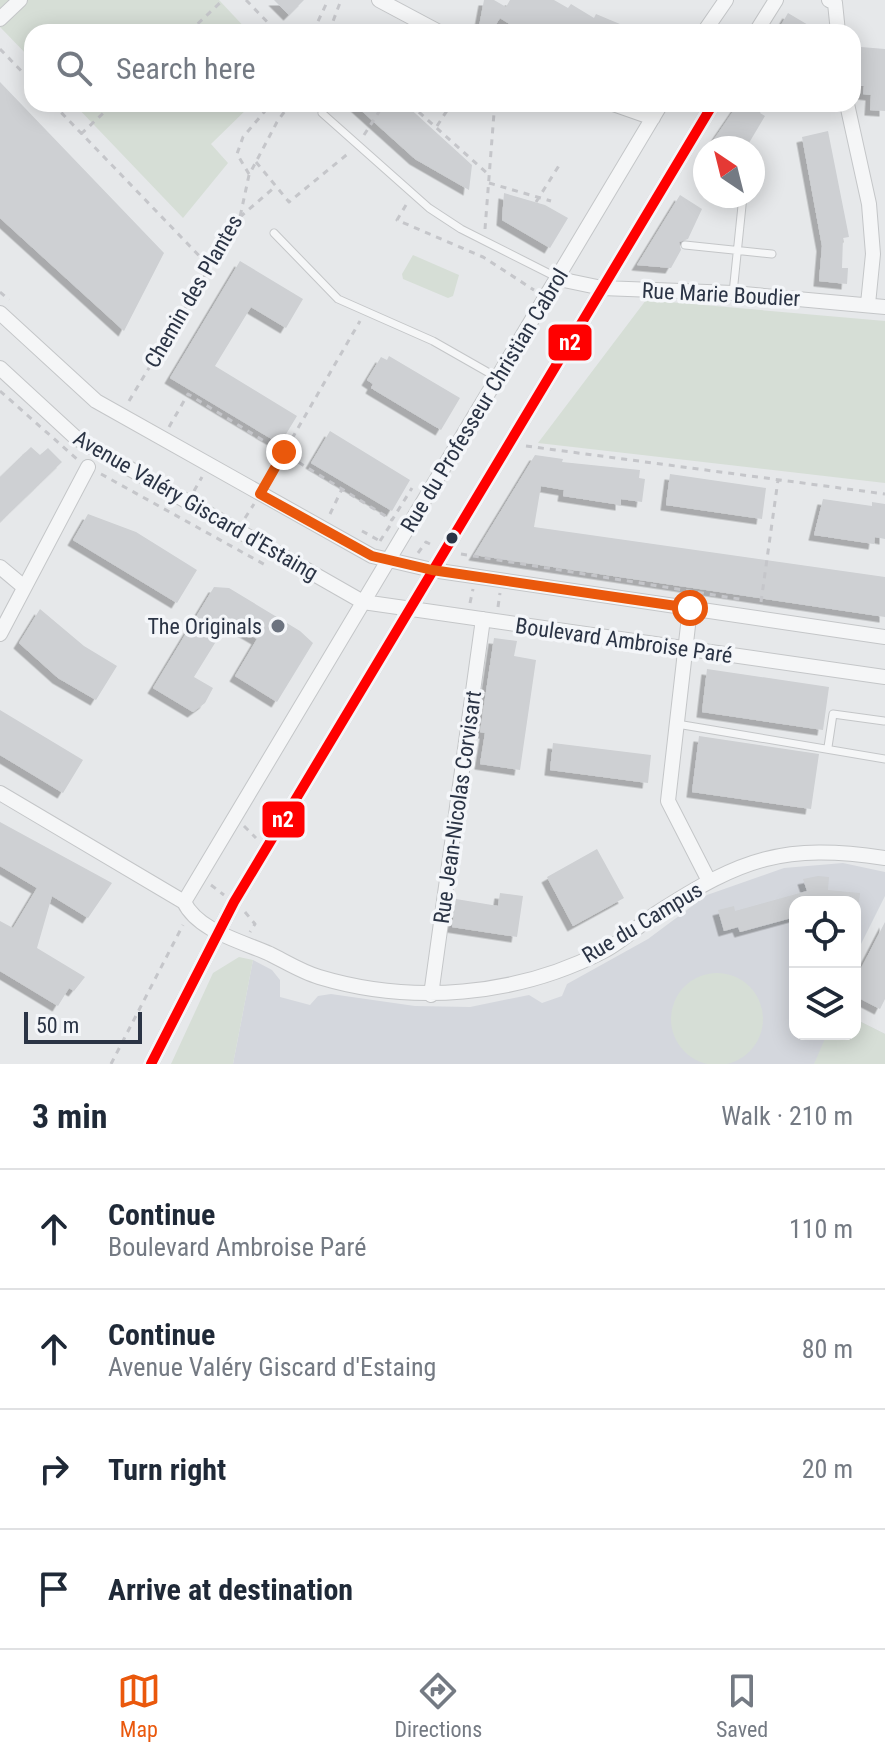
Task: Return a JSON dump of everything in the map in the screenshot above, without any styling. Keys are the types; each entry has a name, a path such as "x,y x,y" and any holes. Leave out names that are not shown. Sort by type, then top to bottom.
{"street":[{"path":"0,19 20,0"},
{"path":"379,0 424,24"},
{"path":"710,24 726,0"},
{"path":"761,24 776,0"},
{"path":"829,0 835,3 837,24"},
{"path":"636,112 653,118"},
{"name":"Rue du Professeur Christian Cabrol","path":"184,902 656,112"},
{"path":"151,1064 218,931 708,112"},
{"path":"849,112 869,204 873,254 868,304"},
{"name":"Rue Marie Boudier","path":"559,279 602,288 733,293 885,307"},
{"name":"Avenue Valéry Giscard d'Estaing","path":"0,313 96,401 372,556 432,570"},
{"name":"Avenue Valéry Giscard d'Estaing","path":"0,368 76,438 363,602"},
{"path":"0,634 88,467"},
{"path":"0,567 24,587"},
{"name":"Boulevard Ambroise Paré","path":"432,570 885,637"},
{"name":"Boulevard Ambroise Paré","path":"363,602 885,677"},
{"path":"690,608 668,801 709,881"},
{"name":"Rue Jean-Nicolas Corvisart","path":"431,995 483,619"},
{"path":"0,793 184,902 193,916"},
{"name":"Rue du Campus","path":"193,916 316,977 381,993 431,995 546,975 604,951 709,881 740,867 788,853 811,850 884,853"}],"lane":[{"path":"322,113 429,208 484,241 559,279"},
{"path":"733,293 742,208"},
{"path":"274,233 338,299 433,341 498,378"},
{"path":"685,245 772,254"},
{"path":"828,747 833,714 884,721"},
{"path":"677,724 885,759"}],"path":[{"path":"198,24 223,0"},
{"path":"246,0 269,24"},
{"path":"317,24 328,0"},
{"path":"332,24 341,0"},
{"path":"0,49 24,74"},
{"path":"60,112 210,267"},
{"path":"81,134 104,112"},
{"name":"Chemin des Plantes","path":"249,175 237,154 243,137 264,112"},
{"name":"Chemin des Plantes","path":"127,404 240,217 249,175 284,112"},
{"path":"358,145 379,112"},
{"path":"419,112 489,175"},
{"path":"436,128 446,112"},
{"path":"484,241 495,112"},
{"path":"256,162 289,202 350,152"},
{"path":"538,200 560,164"},
{"path":"488,183 538,200 551,201"},
{"path":"240,217 276,186"},
{"path":"237,531 366,311"},
{"path":"162,440 188,394 392,520 416,483"},
{"path":"526,446 885,494"},
{"path":"88,467 133,490 140,477"},
{"path":"775,605 761,602 778,480"},
{"path":"461,554 746,600"},
{"path":"470,603 473,585"},
{"path":"498,607 500,589"},
{"path":"111,1064 169,947 193,916"}],"shaded area":[{"path":"0,0 219,0 242,24 24,24 24,52 0,27"},
{"path":"82,112 244,112 211,144 228,163 183,218"},
{"path":"413,255 459,275 453,296 448,298 403,279 402,274"},
{"path":"646,300 885,321 885,483 538,443"},
{"path":"843,863 885,872 885,896 861,944 861,896 789,896 789,1040 861,1040 861,1022 885,1034 885,1064 233,1064 253,960 272,970 280,980 280,997 310,1005 318,996 331,994 415,1006 470,1007 529,995 542,1003 562,996 567,984 648,939 707,895 784,868"},
{"path":"239,957 253,960 233,1064 171,1064 213,973"},
{"path":"708,974 726,974 742,981 755,994 762,1010 762,1028 755,1044 742,1057 726,1064 708,1064 692,1057 679,1044 672,1028 672,1010 679,994 692,981"},
{"path":"861,1022 885,1034 885,1064 814,1064 824,1040 861,1040"}],"building":[{"path":"274,0 304,0 289,15"},
{"path":"484,0 494,0 506,7 510,0 554,0 568,8 571,4 594,18 596,14 620,24 509,24 500,18 496,24 480,24"},
{"path":"788,13 807,24 782,24"},
{"path":"861,47 885,49 885,111 870,110 871,95 863,94 864,86 861,86"},
{"path":"0,82 24,107 24,112 29,112 164,253 124,331 0,218"},
{"path":"363,112 414,112 472,165 469,190 415,159"},
{"path":"733,112 761,112 765,116 753,136 716,136"},
{"path":"828,131 849,237 843,238 842,268 848,268 847,284 819,281 822,246 802,137"},
{"path":"504,193 545,205 568,218 550,248 502,220"},
{"path":"680,195 693,203 693,208 702,209 688,239 679,242 681,250 671,268 637,265"},
{"path":"240,261 303,299 286,328 251,307 215,366 297,416 280,444 170,378"},
{"path":"389,356 460,398 441,430 371,388 373,384 367,380 381,357 387,360"},
{"path":"330,431 410,480 392,511 311,463"},
{"path":"31,447 40,455 48,448 62,462 0,522 0,477"},
{"path":"535,455 563,459 562,462 640,470 639,478 645,479 642,502 621,499 621,505 563,496 564,490 541,486 534,527 885,577 885,617 474,555"},
{"path":"670,474 766,488 762,519 666,505"},
{"path":"823,499 872,506 872,502 885,504 885,539 875,537 874,544 814,535"},
{"path":"88,514 136,532 197,570 177,603 73,540"},
{"path":"214,587 229,588 300,631 313,643 277,702 235,676 257,639 228,622 194,677 213,688 205,703 193,712 153,688"},
{"path":"40,609 84,646 117,666 96,700 58,678 19,643"},
{"path":"494,638 517,641 514,656 536,660 520,770 480,764 485,733 480,732"},
{"path":"707,669 829,687 823,730 702,712"},
{"path":"0,710 83,760 63,793 0,755"},
{"path":"699,736 819,754 811,809 692,792"},
{"path":"553,743 651,755 648,783 550,770"},
{"path":"0,822 112,883 88,918 52,896 37,948 85,977 74,991 69,988 58,1006 0,971 0,921 13,928 37,888 0,866"},
{"path":"597,849 624,898 573,926 547,877"},
{"path":"829,877 828,890 860,893 860,896 789,896 807,891 803,879"},
{"path":"500,893 523,896 517,937 452,927 456,899 498,906"},
{"path":"789,896 789,919 740,932 738,927 724,931 718,910 734,906 735,911"},
{"path":"885,922 885,999 880,1009 861,999 861,968"}],"transit line":[{"name":"n2","path":"151,1064 234,902 708,112"}],"place":[{"name":"The Originals","path":"278,626"}],"route":[{"path":"284,452 260,494 372,556 432,570 690,608"}]}
